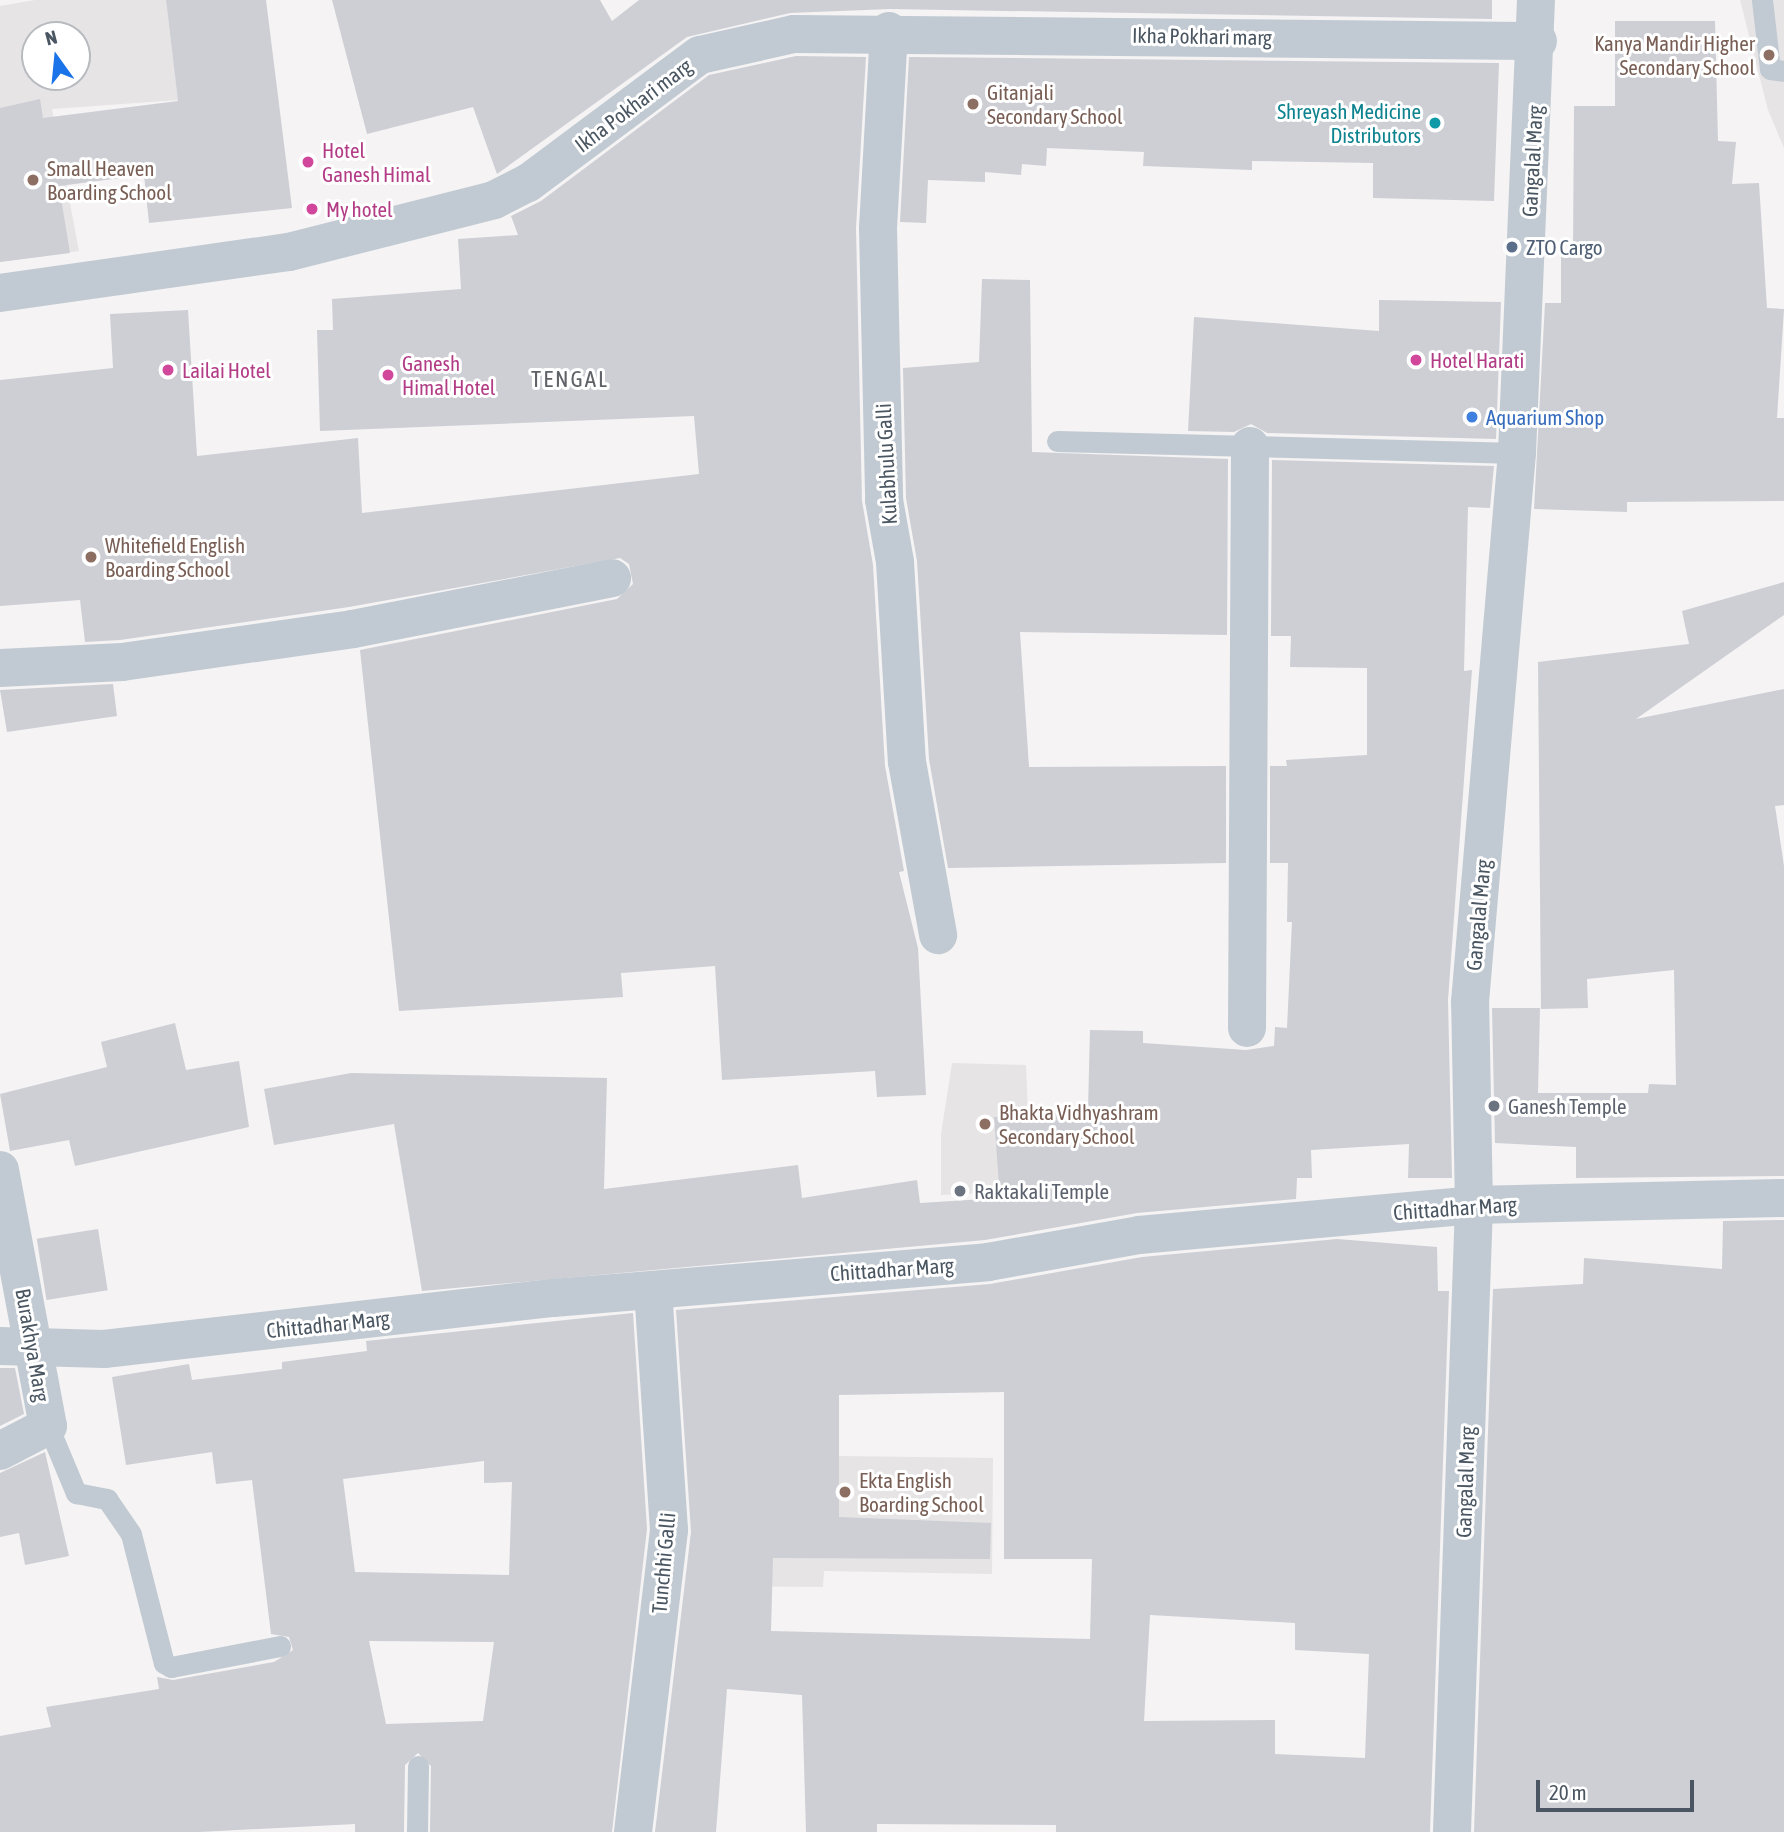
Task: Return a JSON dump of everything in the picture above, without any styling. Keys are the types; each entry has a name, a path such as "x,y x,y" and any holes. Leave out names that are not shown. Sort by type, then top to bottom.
{"street":[{"name":"Gangalal Marg","path":"1452,1832 1474,1205 1470,1002 1517,453 1538,41 1536,0"},
{"name":"Ikha Pokhari marg","path":"0,293 289,252 494,200 528,183 700,55 794,34 889,32 1538,41"},
{"name":"Kulabhulu Galli","path":"889,32 878,228 884,500 895,562 906,762 938,934"},
{"path":"1247,1028 1250,446"},
{"path":"0,668 122,662 354,629 612,578"},
{"name":"Burakhya Marg","path":"0,1170 17,1346 48,1426 0,1451"},
{"name":"Chittadhar Marg","path":"17,1346 104,1349 539,1300 988,1262 1139,1235 1474,1205 1784,1198"},
{"name":"Tunchhi Galli","path":"633,1832 670,1530 653,1292"}],"lane":[{"path":"1762,0 1770,69 1784,71"},
{"path":"1057,441 1517,453"},
{"path":"48,1426 76,1493 107,1499 131,1534 164,1663 171,1667 280,1646"},
{"path":"416,1832 418,1766"}],"shaded area":[{"name":"Small Heaven Boarding School","path":"35,0 166,0 178,100 52,109 79,251 0,262 0,6"},
{"name":"Kanya Mandir Higher Secondary School","path":"1740,0 1784,0 1784,148 1768,110"},
{"name":"Bhakta Vidhyashram Secondary School","path":"952,1063 1026,1065 1031,1191 941,1195 941,1134"},
{"name":"Ekta English Boarding School","path":"697,1454 993,1458 992,1574 824,1571 823,1587 696,1586"}],"building":[{"path":"166,0 266,0 292,208 149,223 144,175 59,186 70,253 0,262 0,108 40,99 43,118 178,101"},
{"path":"332,0 600,0 612,21 639,0 1492,0 1492,19 890,9 790,13 687,37 497,174 473,107 367,134"},
{"path":"1615,21 1715,21 1718,141 1736,142 1732,184 1759,183 1767,308 1784,309 1777,418 1784,418 1784,501 1627,502 1627,512 1534,509 1545,303 1561,303 1561,251 1573,251 1574,106 1615,106"},
{"path":"796,56 866,57 856,228 862,501 873,565 885,766 904,871 899,872 918,948 926,1095 877,1097 875,1071 722,1080 715,966 621,973 623,997 399,1011 360,650 617,599 633,584 629,564 620,558 349,607 120,640 85,642 80,600 0,606 0,380 113,368 110,314 188,310 197,456 358,438 362,513 699,474 694,416 320,431 317,330 333,330 332,299 461,289 458,239 518,235 511,216 541,201 709,75"},
{"path":"909,57 1499,63 1494,201 1373,198 1373,163 1252,161 1252,170 1143,166 1144,152 1047,148 1046,166 1022,164 1021,175 985,172 985,182 928,180 926,223 900,222"},
{"path":"982,279 1030,280 1032,452 1228,459 1227,635 1020,632 1029,767 1226,766 1226,863 948,868 929,759 917,561 906,498 903,368 979,362"},
{"path":"1379,300 1501,302 1496,439 1267,433 1251,424 1234,432 1188,431 1194,317 1379,331"},
{"path":"1272,460 1494,466 1490,508 1468,507 1464,671 1472,670 1448,1000 1452,1178 1408,1178 1409,1144 1311,1150 1312,1178 1297,1178 1296,1199 1137,1213 985,1240 422,1291 394,1124 274,1145 264,1089 351,1073 607,1078 604,1189 798,1165 802,1198 917,1180 920,1203 1000,1198 994,1117 1029,1114 1029,1108 1088,1109 1090,1030 1143,1031 1143,1043 1246,1050 1274,1046 1275,1027 1287,1028 1292,922 1287,922 1288,863 1270,863 1270,766 1287,766 1286,760 1367,755 1367,668 1290,667 1291,636 1271,636"},
{"path":"1784,582 1784,615 1636,719 1784,689 1784,805 1775,806 1784,866 1784,1176 1576,1178 1576,1147 1495,1143 1492,1008 1540,1008 1538,1093 1648,1093 1649,1084 1676,1085 1674,970 1587,979 1588,1008 1541,1009 1538,662 1689,644 1682,611"},
{"path":"113,684 117,716 7,732 0,690"},
{"path":"175,1023 186,1070 239,1061 249,1127 75,1166 69,1140 10,1151 0,1094 107,1067 101,1042"},
{"path":"1784,1220 1784,1832 1474,1832 1493,1289 1583,1284 1584,1258 1722,1269 1723,1221"},
{"path":"98,1229 108,1290 46,1300 37,1239"},
{"path":"1337,1239 1437,1247 1438,1291 1449,1291 1430,1832 1056,1832 1056,1825 877,1824 877,1832 806,1832 802,1695 727,1689 716,1832 655,1832 691,1532 676,1310 990,1284 1142,1257","holes":["1004,1392 1004,1559 1092,1559 1090,1639 771,1631 773,1558 990,1559 991,1523 839,1517 839,1395","1150,1615 1295,1623 1295,1650 1369,1654 1365,1758 1275,1754 1275,1720 1144,1721"]},
{"path":"633,1313 647,1529 612,1832 430,1832 431,1766 418,1753 405,1765 404,1832 355,1832 355,1824 199,1832 0,1832 0,1736 51,1727 46,1707 159,1689 157,1677 173,1680 274,1662 293,1650 289,1637 271,1634 252,1480 216,1484 212,1452 126,1465 112,1377 189,1364 192,1380 282,1369 282,1362 367,1351 366,1341","holes":["484,1461 484,1483 512,1482 509,1575 355,1572 343,1479","369,1641 494,1642 483,1721 386,1724"]},
{"path":"0,1368 15,1368 24,1414 0,1426"},
{"path":"45,1452 69,1556 25,1565 19,1533 0,1537 0,1473"}],"place":[{"name":"Kanya Mandir Higher Secondary School","path":"1769,55"},
{"name":"Gitanjali Secondary School","path":"973,104"},
{"name":"Shreyash Medicine Distributors","path":"1435,123"},
{"name":"Hotel Ganesh Himal","path":"308,162"},
{"name":"Small Heaven Boarding School","path":"33,180"},
{"name":"My hotel","path":"312,209"},
{"name":"ZTO Cargo","path":"1512,247"},
{"name":"Hotel Harati","path":"1416,360"},
{"name":"Lailai Hotel","path":"168,370"},
{"name":"Ganesh Himal Hotel","path":"388,375"},
{"name":"Aquarium Shop","path":"1472,417"},
{"name":"Whitefield English Boarding School","path":"91,557"},
{"name":"Ganesh Temple","path":"1494,1106"},
{"name":"Bhakta Vidhyashram Secondary School","path":"985,1124"},
{"name":"Raktakali Temple","path":"960,1191"},
{"name":"Ekta English Boarding School","path":"845,1492"}],"district":[{"name":"TENGAL","path":"570,379"}]}
